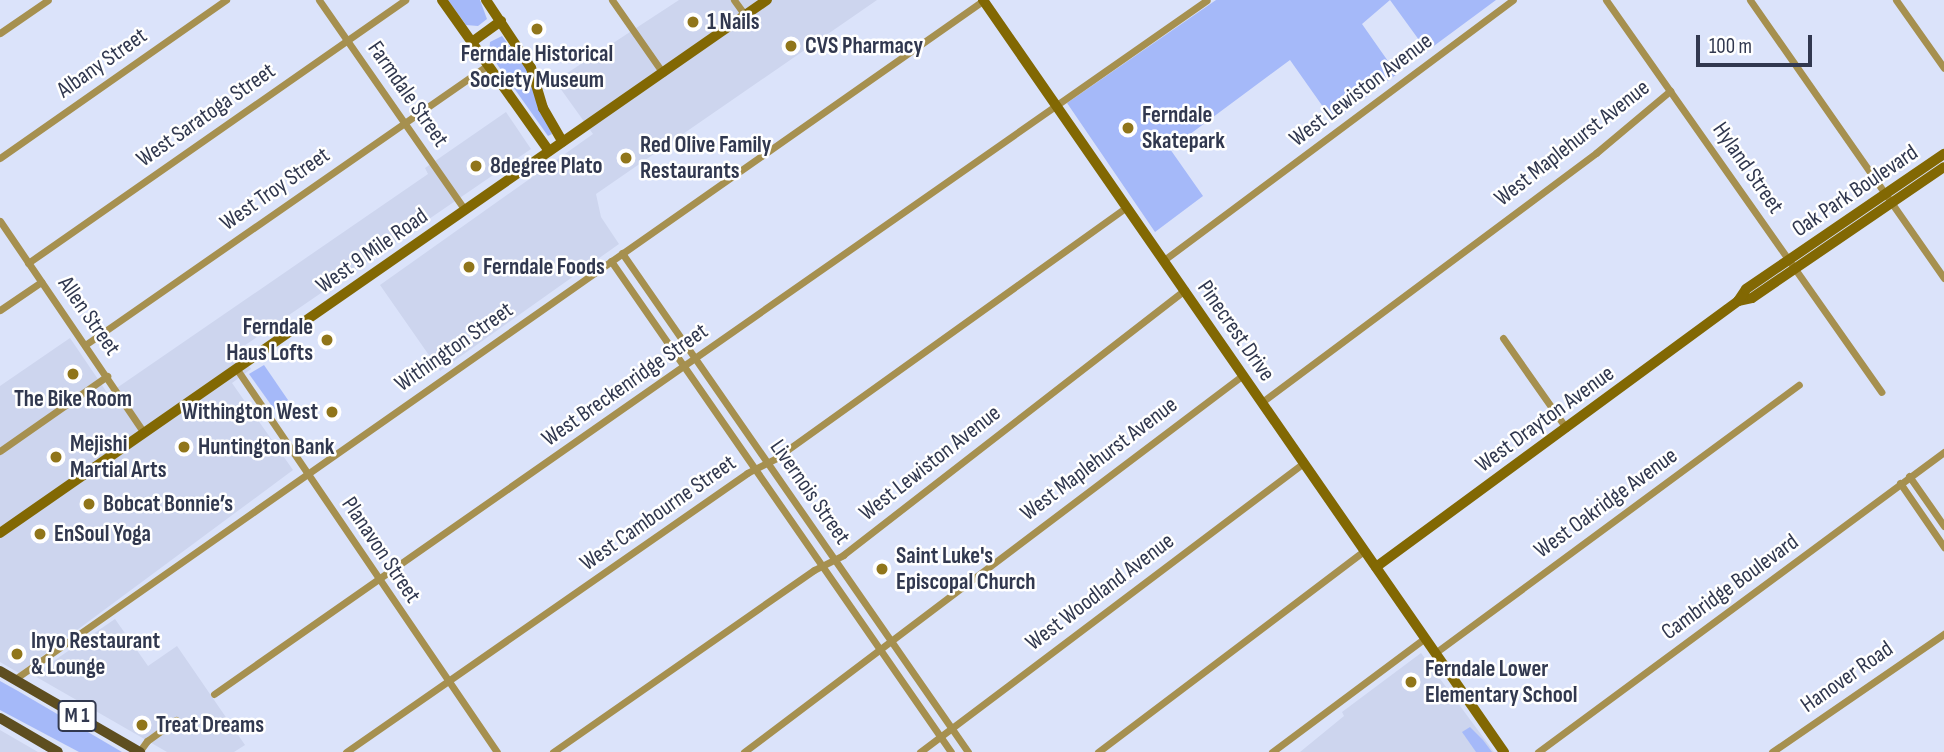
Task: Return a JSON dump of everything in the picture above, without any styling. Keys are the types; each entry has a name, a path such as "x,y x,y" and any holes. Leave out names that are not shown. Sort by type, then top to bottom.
{"main road":[{"name":"M 1","path":"0,670 139,752"},
{"name":"M 1","path":"0,718 58,752"}],"street":[{"path":"0,33 48,0"},
{"name":"Albany Street","path":"0,158 226,0"},
{"name":"Farmdale Street","path":"319,0 465,210"},
{"name":"West Saratoga Street","path":"28,262 405,0"},
{"path":"442,0 549,151"},
{"path":"486,0 531,68 543,108 563,142"},
{"path":"612,0 663,73"},
{"path":"734,0 745,15"},
{"name":"West 9 Mile Road","path":"0,533 767,0"},
{"name":"Pinecrest Drive","path":"984,0 1502,749"},
{"name":"Withington Street","path":"15,679 984,0"},
{"name":"West Breckenridge Street","path":"214,694 1207,0"},
{"name":"West Lewiston Avenue","path":"1164,260 1513,0"},
{"name":"Hyland Street","path":"1606,0 1882,392"},
{"path":"1750,0 1944,278"},
{"path":"1896,0 1944,68"},
{"path":"472,42 501,21"},
{"name":"West Troy Street","path":"85,345 488,65"},
{"name":"West Maplehurst Avenue","path":"1262,402 1596,153 1670,91"},
{"name":"Oak Park Boulevard","path":"1788,260 1944,154"},
{"name":"Oak Park Boulevard","path":"1795,269 1944,167"},
{"name":"West Cambourne Street","path":"346,752 767,463 1127,207"},
{"name":"Allen Street","path":"0,222 144,433"},
{"name":"Livernois Street","path":"622,253 968,752"},
{"name":"West Drayton Avenue","path":"1376,567 1738,301 1746,289 1788,260"},
{"name":"Livernois Street","path":"611,261 951,752"},
{"name":"West Drayton Avenue","path":"1738,301 1752,298 1795,269"},
{"path":"0,310 41,282"},
{"name":"West Lewiston Avenue","path":"553,752 834,560 1185,290"},
{"path":"1503,338 1566,428"},
{"name":"Planavon Street","path":"236,368 497,752"},
{"name":"West Maplehurst Avenue","path":"744,752 1243,374"},
{"path":"0,451 107,376"},
{"name":"West Oakridge Avenue","path":"1435,653 1799,385"},
{"name":"Cambridge Boulevard","path":"1538,752 1944,452"},
{"name":"West Woodland Avenue","path":"920,752 1304,463"},
{"path":"1909,476 1944,526"},
{"path":"1900,483 1944,547"},
{"path":"1098,752 1364,551"},
{"name":"Hanover Road","path":"1772,752 1944,634"},
{"path":"1272,752 1425,638"},
{"path":"139,752 147,741 176,720"}],"shaded area":[{"path":"448,0 480,0 487,19 478,26 466,25"},
{"path":"679,0 877,0 596,194 601,217 619,244 440,371 380,285 593,134 555,81"},
{"path":"1216,0 1390,0 1362,24 1397,74 1333,121 1290,60 1170,149 1203,196 1155,232 1067,103"},
{"path":"1390,0 1496,0 1427,51"},
{"path":"502,36 526,68 552,134 548,136 489,53 490,42"},
{"path":"506,112 531,149 238,350 251,369 232,383 293,470 19,673 0,662 0,386 70,338 108,394 428,174 425,168"},
{"path":"264,365 288,400 274,409 249,374"},
{"path":"115,619 148,666 177,646 245,745 234,752 167,752 33,675"},
{"name":"Ferndale Lower Elementary School","path":"1421,653 1494,752 1300,752 1344,716 1342,712"},
{"path":"0,681 122,752 79,752 0,710"},
{"path":"1470,727 1492,752 1476,752 1462,732"},
{"path":"0,730 38,752 0,752"}],"place":[{"name":"1 Nails","path":"693,22"},
{"name":"Ferndale Historical Society Museum","path":"537,29"},
{"name":"CVS Pharmacy","path":"791,46"},
{"name":"Ferndale Skatepark","path":"1128,128"},
{"name":"Red Olive Family Restaurants","path":"626,158"},
{"name":"8degree Plato","path":"476,166"},
{"name":"Ferndale Foods","path":"469,267"},
{"name":"Ferndale Haus Lofts","path":"327,340"},
{"name":"The Bike Room","path":"73,374"},
{"name":"Withington West","path":"332,412"},
{"name":"Huntington Bank","path":"184,447"},
{"name":"Mejishi Martial Arts","path":"56,457"},
{"name":"Bobcat Bonnie’s","path":"89,504"},
{"name":"EnSoul Yoga","path":"40,534"},
{"name":"Saint Luke's Episcopal Church","path":"882,569"},
{"name":"Inyo Restaurant & Lounge","path":"17,654"},
{"name":"Ferndale Lower Elementary School","path":"1411,682"},
{"name":"Treat Dreams","path":"142,725"}]}
